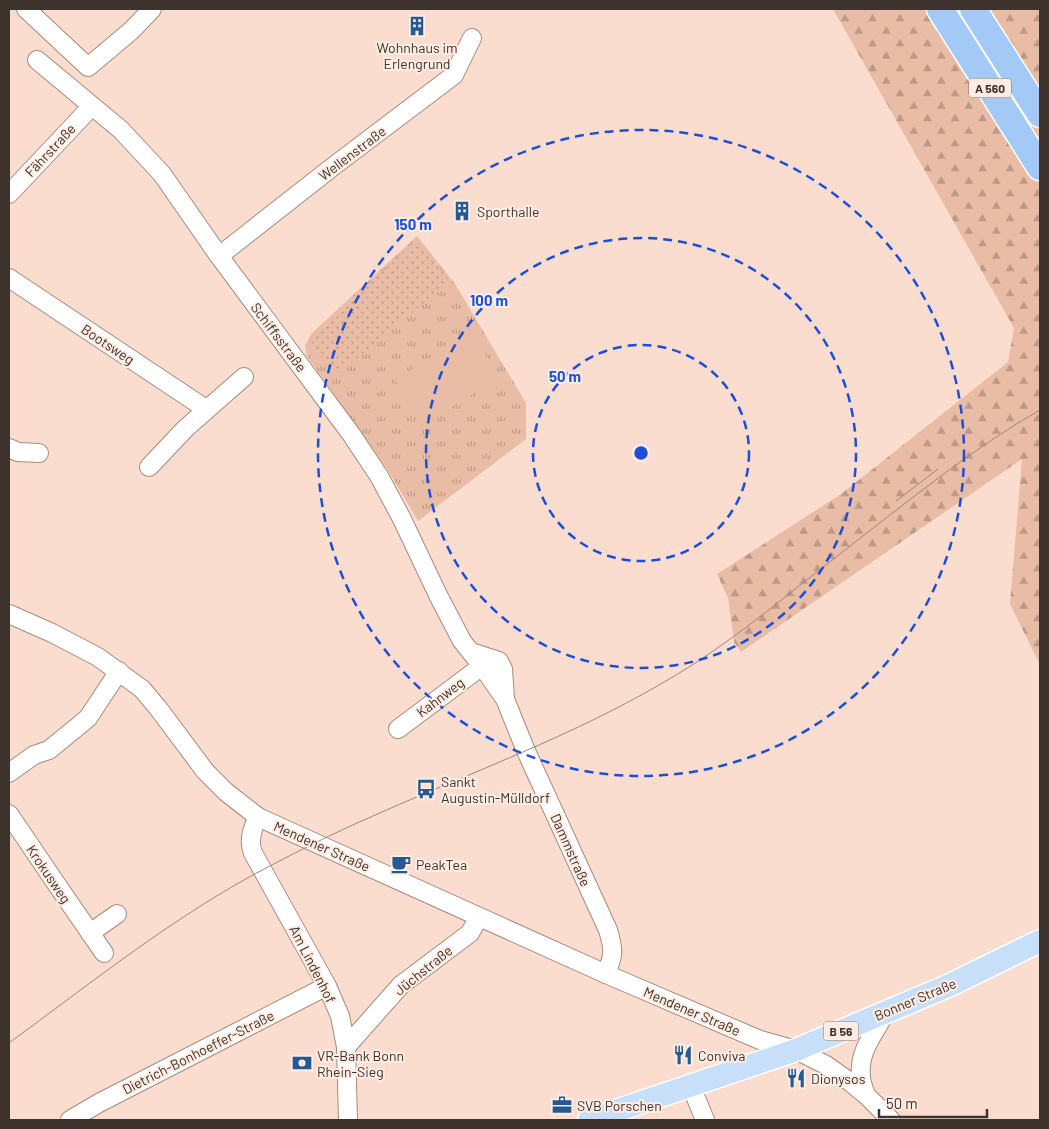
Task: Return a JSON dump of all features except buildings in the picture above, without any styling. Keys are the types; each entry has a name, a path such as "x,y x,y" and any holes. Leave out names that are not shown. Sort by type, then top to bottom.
{"highway":[{"name":"A 560","path":"940,9 1039,167"},
{"name":"A 560","path":"973,9 1040,114"}],"main road":[{"name":"Bonner Straße","path":"589,1120 796,1050 948,986 1040,941"}],"street":[{"path":"26,9 88,67 132,30 152,9"},
{"name":"Wellenstraße","path":"219,256 454,75 472,38"},
{"name":"Schiffsstraße","path":"37,60 121,130 162,174 219,256 351,434 379,476 462,641 484,659"},
{"name":"Fährstraße","path":"9,194 92,106"},
{"name":"Bootsweg","path":"9,278 206,409"},
{"path":"149,467 206,409 244,377"},
{"path":"9,448 18,452 39,453"},
{"name":"Mendener Straße","path":"9,614 52,633 98,657 142,689 205,771 226,792 258,817 606,974 760,1040 796,1050 826,1065 850,1082 891,1120"},
{"name":"Dammstraße","path":"484,659 505,699 523,744 608,930 613,946 612,960 606,974"},
{"name":"Kahnweg","path":"398,729 484,659"},
{"path":"9,773 34,755 49,750 88,718 119,671"},
{"name":"Krokusweg","path":"9,814 104,953"},
{"name":"Am Lindenhof","path":"258,817 253,828 250,846 327,986 340,1016 346,1047 348,1120"},
{"path":"90,932 116,914"},
{"name":"Jüchstraße","path":"346,1047 402,985 470,933 478,917"},
{"name":"Dietrich-Bonhoeffer-Straße","path":"70,1120 99,1103 327,986"},
{"path":"866,1095 861,1077 860,1063 864,1050 886,1012"},
{"path":"691,1086 705,1120"}],"green space":[{"path":"833,9 1040,9 1040,665 1010,604 1022,459 741,652 734,642 728,598 717,574 841,494 1008,362 1014,328"},
{"path":"417,236 455,284 526,403 526,439 418,521 389,472 307,356 305,346 311,334"},
{"path":"417,240 450,281 337,375 310,341 314,334"},
{"path":"471,332 499,378 423,425 395,380"}],"tram line":[{"path":"9,1043 167,928 266,868 352,825 592,721 678,674 748,626 949,470 993,439 1040,410"},
{"path":"896,501 938,469"}],"place":[{"name":"Wohnhaus im Erlengrund","path":"417,26"},
{"name":"Sporthalle","path":"462,211"},
{"name":"Sankt Augustin-Mülldorf","path":"426,789"},
{"name":"PeakTea","path":"401,864"},
{"name":"Conviva","path":"683,1055"},
{"name":"VR-Bank Bonn Rhein-Sieg","path":"302,1063"},
{"name":"Dionysos","path":"796,1078"},
{"name":"SVB Porschen","path":"562,1105"}]}
